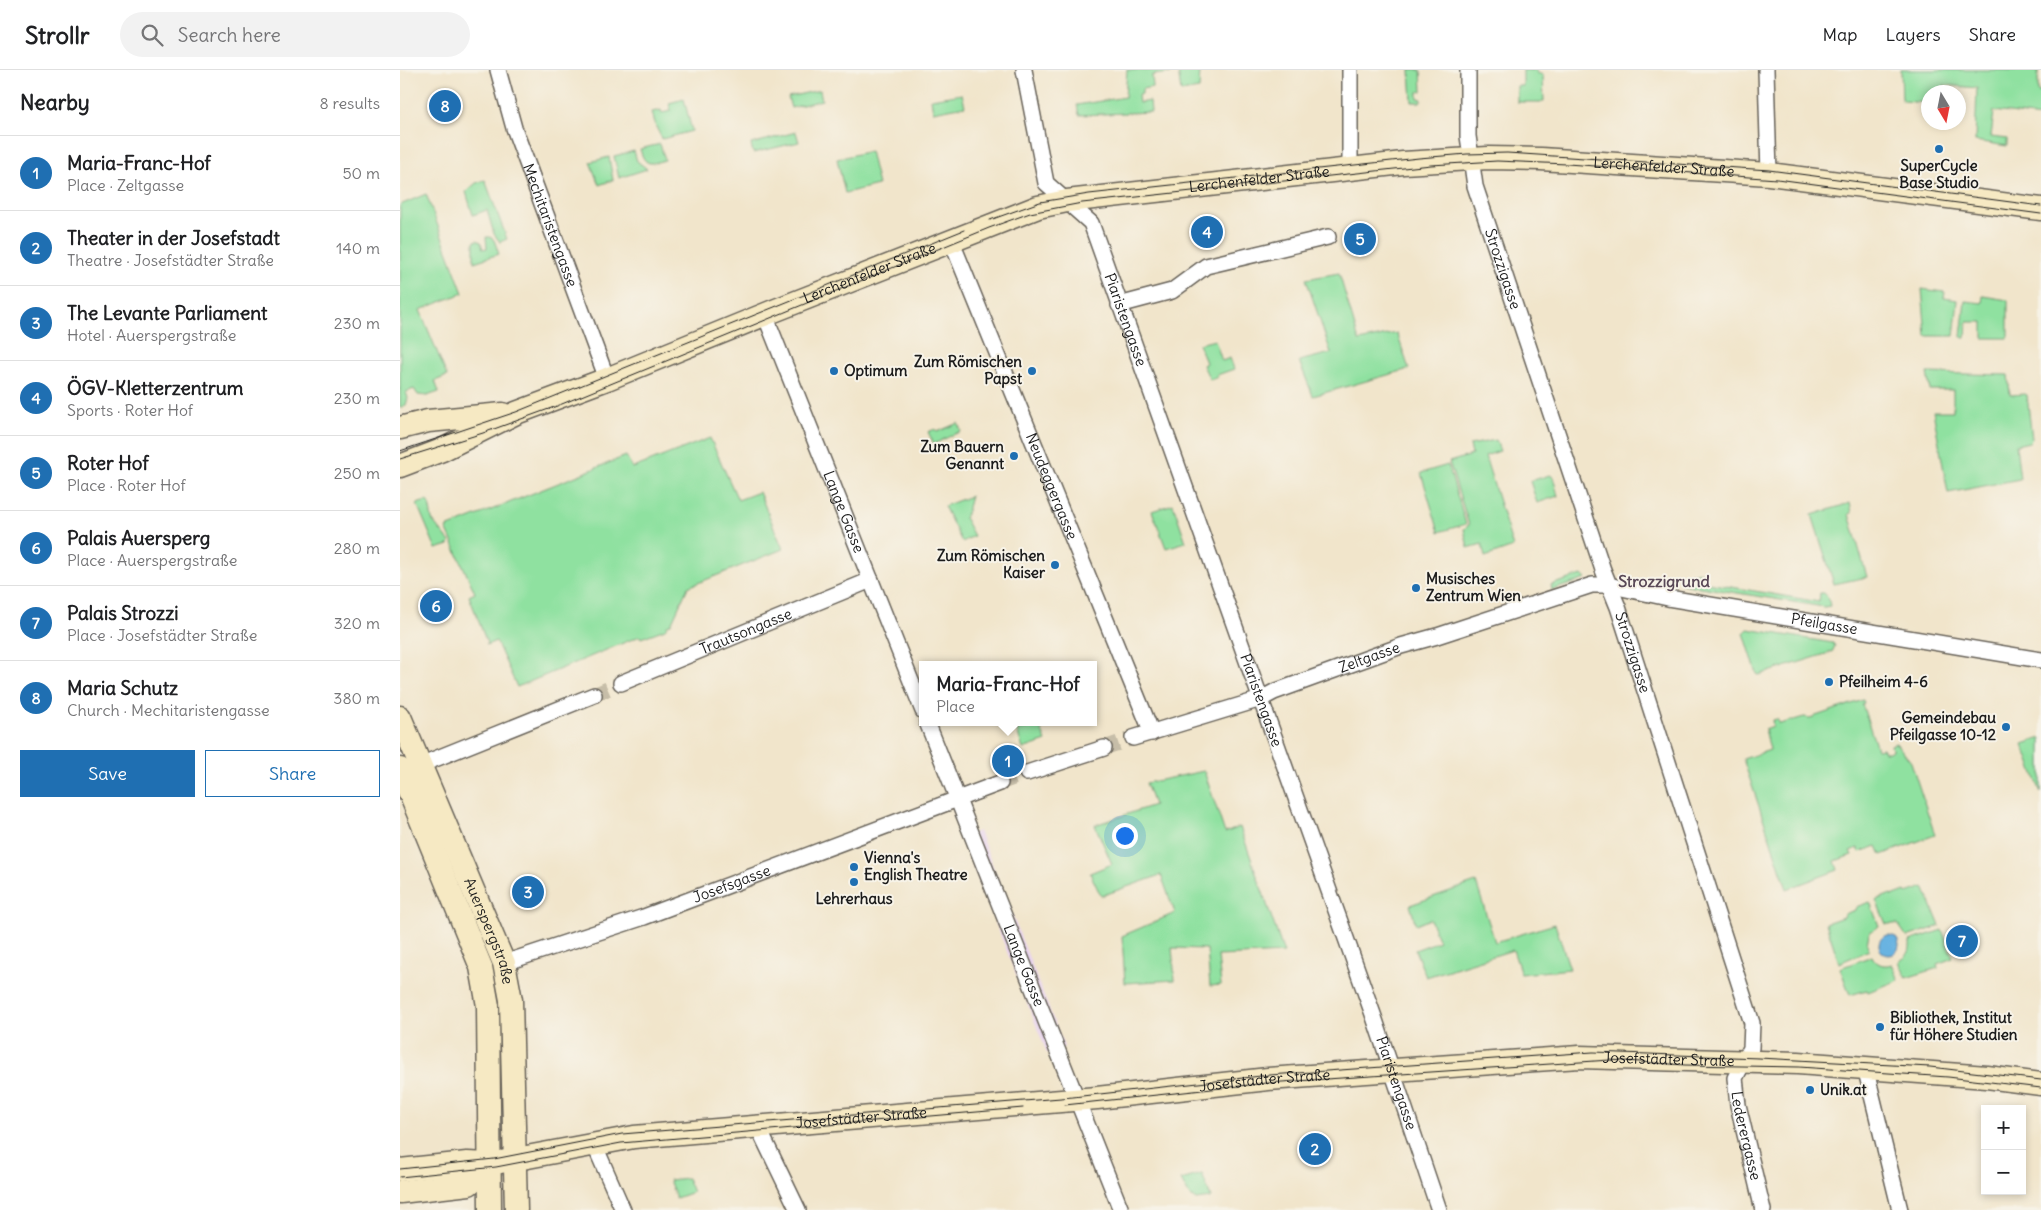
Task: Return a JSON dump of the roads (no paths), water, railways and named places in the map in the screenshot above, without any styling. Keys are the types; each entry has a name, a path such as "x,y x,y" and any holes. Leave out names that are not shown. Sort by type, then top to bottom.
{"main road":[{"name":"Lerchenfelder Straße","path":"400,466 442,450 516,413 607,379 951,240 1038,207 1067,201 1350,168 1472,158 1541,159 1769,174 2041,209"},
{"name":"Lerchenfelder Straße","path":"400,428 428,421 516,413"},
{"name":"Auerspergstraße","path":"400,717 410,767 481,967 488,1006 490,1210"},
{"name":"Auerspergstraße","path":"410,767 504,963 511,1000 516,1210"},
{"name":"Josefstädter Straße","path":"400,1170 467,1163 490,1164 634,1138 1077,1100 1268,1080 1579,1057 1865,1068 1987,1077 2041,1084"},
{"path":"400,1192 470,1184 490,1164"}],"street":[{"name":"Mechitaristengasse","path":"498,70 514,128 607,379"},
{"name":"Piaristengasse","path":"1024,70 1046,183 1091,222 1392,1070 1439,1210"},
{"path":"1350,70 1350,168"},
{"name":"Strozzigasse","path":"1468,70 1468,136 1475,186 1608,585 1621,616 1752,1023 1751,1048 1744,1062"},
{"path":"1766,70 1769,174"},
{"path":"1119,305 1172,291 1206,266 1328,237"},
{"name":"Neudeggergasse","path":"951,240 1152,733"},
{"name":"Lange Gasse","path":"765,314 919,701"},
{"name":"Trautsongasse","path":"621,683 870,580"},
{"name":"Zeltgasse","path":"1133,738 1261,699 1274,692 1401,646 1592,585 1608,585"},
{"name":"Pfeilgasse","path":"1608,585 1668,598 2041,660"},
{"path":"410,767 594,695"},
{"name":"Lange Gasse","path":"930,726 1121,1210"},
{"path":"1028,773 1104,748"},
{"name":"Josefsgasse","path":"504,963 644,917 1000,783"},
{"name":"Lederergasse","path":"1744,1062 1735,1078 1738,1105 1763,1210"},
{"path":"1865,1068 1900,1210"},
{"path":"758,1127 798,1210"},
{"path":"598,1143 598,1153 623,1210"}],"water":[{"path":"1889,935 1896,938 1899,945 1896,952 1889,955 1882,952 1879,945 1882,938"}],"tunnel":[{"path":"594,695 621,683"},
{"path":"1104,748 1133,738"},
{"path":"1000,783 1027,773"}],"tram line":[{"path":"990,220 1040,202 1089,194 1419,158 1507,153 1769,170 2041,206"},
{"path":"400,459 483,433 557,406 989,228 1030,213 1082,203 1431,165 1497,161 1777,179 2041,214"},
{"path":"400,451 516,412 964,230"},
{"path":"400,1169 494,1159 622,1134 1073,1097 1270,1075 1593,1052 1930,1067 2041,1080"},
{"path":"1065,1105 1267,1083 1610,1060 1685,1065 1799,1067 1948,1077 2041,1088"},
{"path":"400,1177 496,1167 621,1143 1023,1108"}],"place":[{"name":"Maria Schutz","path":"445,106"},
{"name":"SuperCycle Base Studio","path":"1939,149"},
{"name":"ÖGV-Kletterzentrum","path":"1207,232"},
{"name":"Roter Hof","path":"1360,239"},
{"name":"Optimum","path":"834,371"},
{"name":"Zum Römischen Papst","path":"1032,371"},
{"name":"Zum Bauern Genannt","path":"1014,456"},
{"name":"Zum Römischen Kaiser","path":"1055,565"},
{"name":"Musisches Zentrum Wien","path":"1416,588"},
{"name":"Palais Auersperg","path":"436,606"},
{"name":"Pfeilheim 4-6","path":"1829,682"},
{"name":"Gemeindebau Pfeilgasse 10-12","path":"2006,727"},
{"name":"Maria-Franc-Hof","path":"1008,761"},
{"name":"Vienna's English Theatre","path":"854,867"},
{"name":"Lehrerhaus","path":"854,882"},
{"name":"The Levante Parliament","path":"528,892"},
{"name":"Palais Strozzi","path":"1962,941"},
{"name":"Bibliothek, Institut für Höhere Studien","path":"1880,1027"},
{"name":"Unik.at","path":"1810,1090"},
{"name":"Theater in der Josefstadt","path":"1315,1149"}],"district":[{"name":"Strozzigrund","path":"1664,581"}]}
